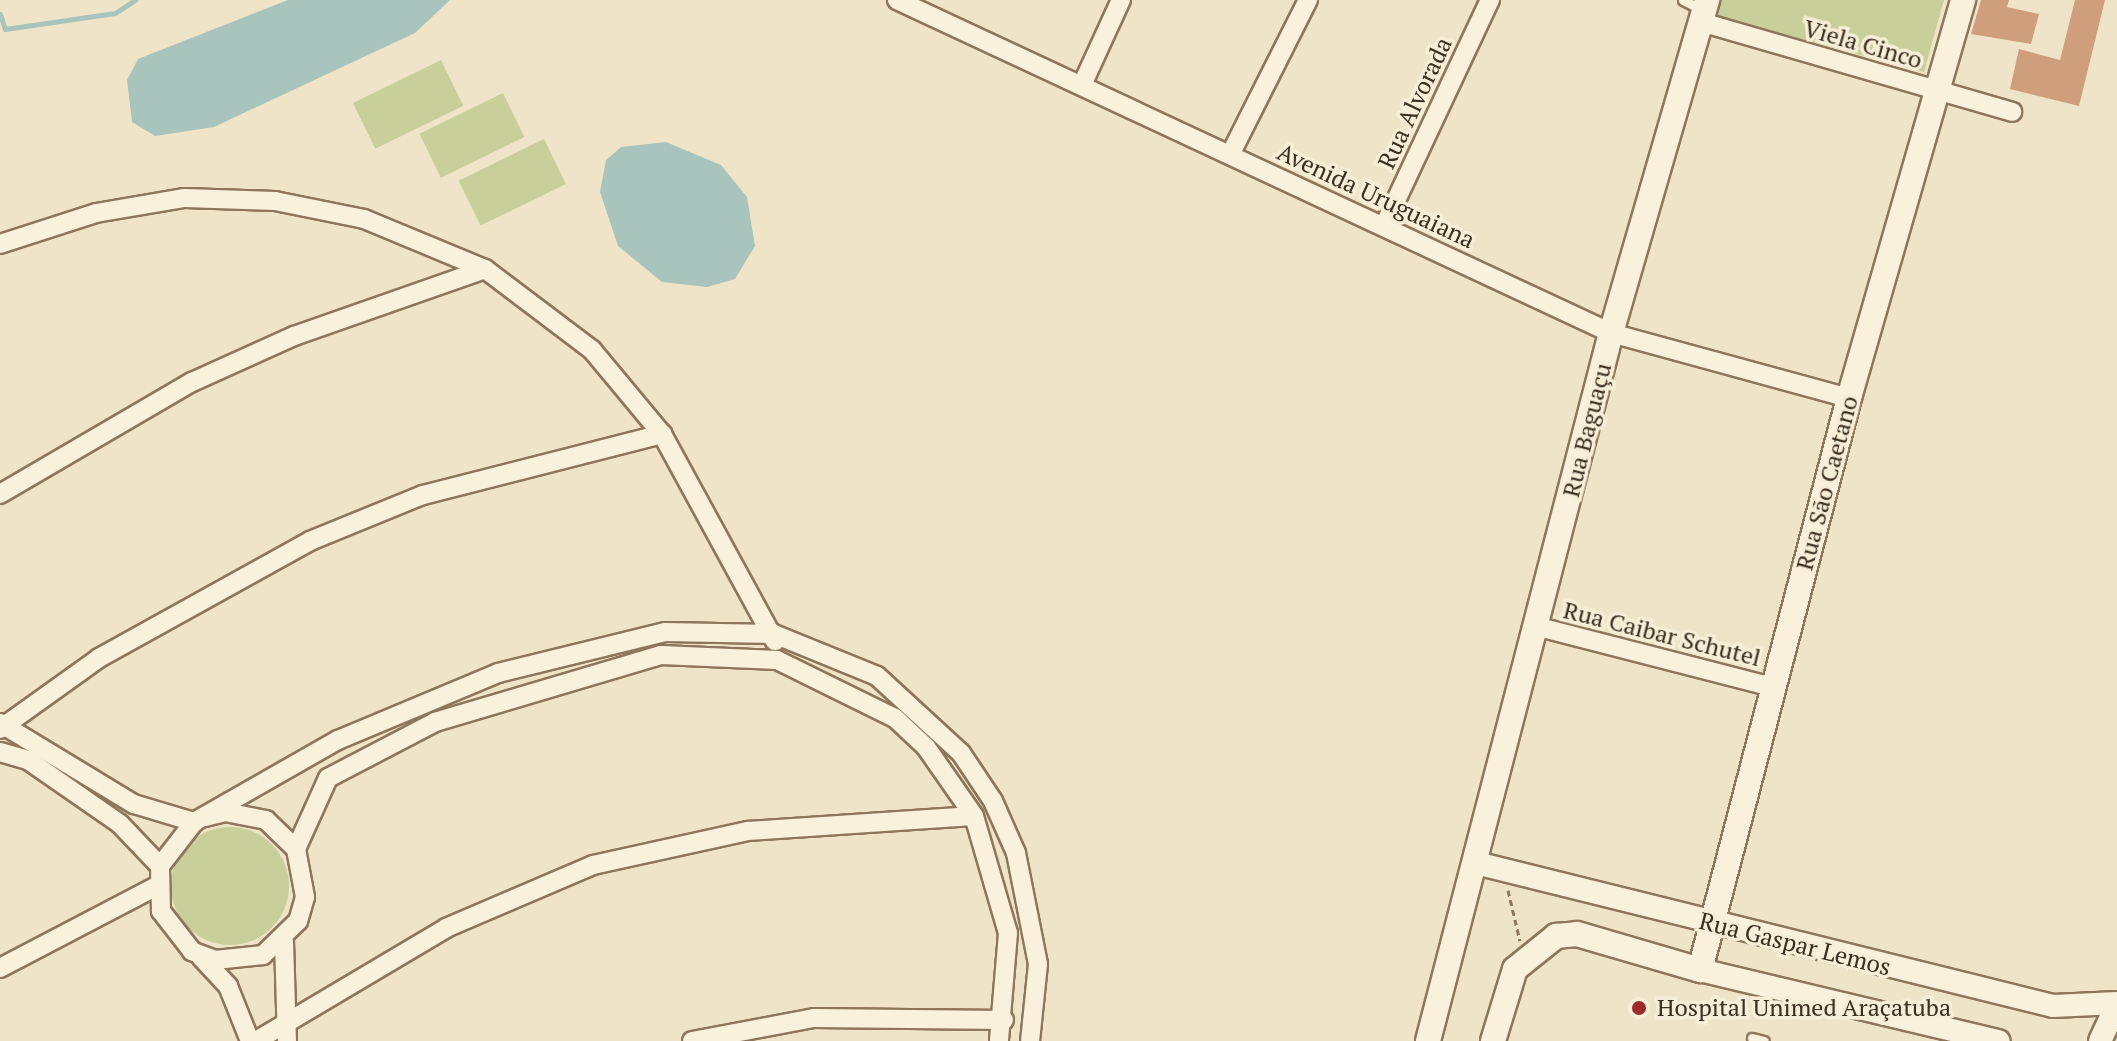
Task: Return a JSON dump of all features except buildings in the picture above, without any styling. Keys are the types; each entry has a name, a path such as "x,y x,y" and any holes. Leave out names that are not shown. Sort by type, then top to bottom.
{"main road":[{"name":"Rua São Caetano","path":"1700,970 1849,398 1963,0"},
{"name":"Rua Baguaçu","path":"1428,1041 1539,627 1611,333 1699,8"},
{"name":"Rua Gaspar Lemos","path":"1524,954 1556,936 1577,934 1700,970"},
{"path":"1493,1041 1524,954"}],"street":[{"name":"Avenida Uruguaiana","path":"897,0 938,9 1082,85 1611,333 1849,398"},
{"path":"1082,85 1121,0"},
{"path":"1230,155 1308,0"},
{"name":"Rua Alvorada","path":"1384,226 1490,0"},
{"name":"Viela Cinco","path":"1699,8 1937,90 2012,112"},
{"path":"0,244 96,213 185,198 275,201 364,219 485,269 592,350 662,434 774,634 777,660"},
{"path":"0,494 192,382 294,336 485,269"},
{"path":"287,1041 284,941 305,897 296,849 274,826 246,813 199,819 134,804 2,726 99,658 310,541 423,495 662,434"},
{"name":"Rua Caibar Schutel","path":"1539,627 1773,687"},
{"path":"974,816 748,831 593,865 446,928 253,1041 228,986 173,934 157,886 160,866 199,819 338,740 498,673 665,632 774,634 827,650 922,711 993,801 1019,867 1038,964 1030,1041"},
{"path":"296,849 328,778 435,722 661,655 777,660 895,718 926,747 974,816 996,873 1008,933 1004,1020 999,1041"},
{"path":"0,752 28,760 120,824 160,866"},
{"name":"Rua Gaspar Lemos","path":"1476,863 1712,925 2053,1006 2117,1004 2100,1041"},
{"path":"996,873 1019,867"},
{"path":"0,968 157,886"},
{"path":"192,951 240,961 284,941"},
{"name":"Rua Gaspar Lemos","path":"1700,970 1999,1041"},
{"path":"692,1041 814,1018 1004,1020"}],"lane":[{"path":"1752,1038 1764,1041"}],"path":[{"path":"1503,871 1524,954"}],"green space":[{"path":"1715,0 1944,0 1924,72 1710,15"},
{"path":"441,60 463,106 375,149 353,103"},
{"path":"503,93 524,137 441,178 419,134"},
{"path":"544,139 566,184 481,226 459,181"},
{"path":"230,827 253,831 272,844 285,863 289,886 285,909 272,928 253,941 230,945 207,941 188,928 175,909 171,886 175,863 188,844 207,831"}],"water":[{"path":"288,0 450,0 415,33 214,127 155,136 132,122 127,80 138,59"},
{"path":"666,142 721,165 747,197 755,246 735,279 707,287 662,282 618,246 600,192 606,160 621,147"}],"waterway":[{"path":"0,14 5,29 115,13 135,0"}],"place":[{"name":"Hospital Unimed Araçatuba","path":"1639,1008"}]}
